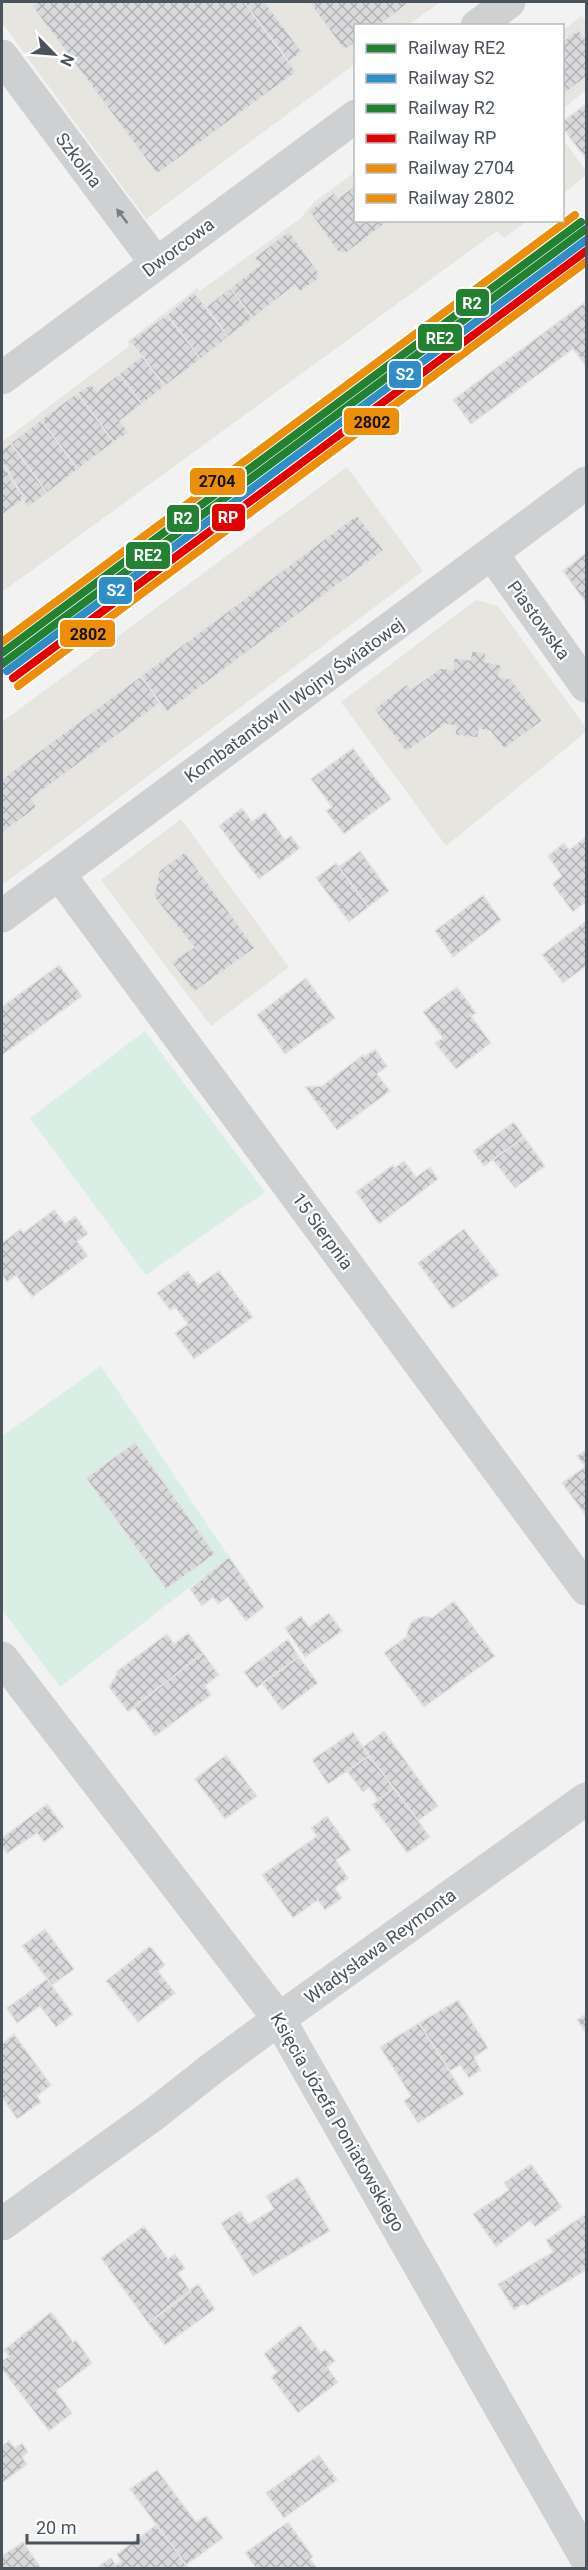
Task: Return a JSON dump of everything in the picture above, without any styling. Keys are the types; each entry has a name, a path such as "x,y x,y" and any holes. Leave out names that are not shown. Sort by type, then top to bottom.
{"street":[{"path":"480,24 509,2"},
{"name":"Szkolna","path":"2,56 156,263"},
{"name":"Dworcowa","path":"2,378 354,117"},
{"name":"Kombatantów II Wojny Światowej","path":"2,916 586,483"},
{"name":"Piastowska","path":"492,554 586,686"},
{"name":"15 Sierpnia","path":"58,874 586,1588"},
{"name":"Księcia Józefa Poniatowskiego","path":"2,1658 279,2019 586,2558"},
{"name":"Władysława Reymonta","path":"5,2214 153,2115 279,2019 585,1802"}],"shaded area":[{"path":"2,2 441,2 409,24 354,24 354,65 146,219 2,23"},
{"path":"582,16 586,23 586,90 564,108 564,29"},
{"path":"564,141 586,171 586,175 564,193"},
{"path":"354,173 354,222 526,222 504,238 497,231 2,592 2,442 129,346 127,342 197,288 200,291 301,218 314,202"},
{"path":"347,467 423,571 2,885 2,722"},
{"path":"476,600 498,606 586,728 586,732 446,846 341,702"},
{"path":"181,819 289,967 211,1026 101,880"}],"green space":[{"path":"145,1031 265,1192 146,1275 30,1118"},
{"path":"101,1366 229,1557 60,1687 2,1610 2,1436"}],"building":[{"path":"37,2 244,2 296,72 157,174 32,6"},
{"path":"244,2 265,2 302,52 289,62"},
{"path":"309,2 410,2 381,24 354,24 354,43 344,50"},
{"path":"577,28 586,40 586,77 564,94 564,41 577,31"},
{"path":"586,104 586,159 564,130 564,120"},
{"path":"354,186 354,222 387,222 346,253 338,252 309,211 334,193 338,198"},
{"path":"289,231 319,273 318,279 300,292 295,285 253,318 230,288 260,265 254,258"},
{"path":"230,288 253,318 228,337 206,307"},
{"path":"194,292 228,337 201,359 167,315"},
{"path":"584,303 586,307 586,366 573,349 471,424 453,400"},
{"path":"167,315 201,359 165,386 130,341"},
{"path":"142,356 165,386 142,404 119,374"},
{"path":"119,374 142,404 120,421 129,433 114,442 77,393 91,384 97,391"},
{"path":"77,393 114,442 78,469 41,420"},
{"path":"41,420 78,469 47,493 11,443"},
{"path":"11,443 47,493 28,507 22,499 25,498 8,476 11,474 2,463 2,450"},
{"path":"2,463 25,498 2,515"},
{"path":"357,515 384,550 167,712 141,676"},
{"path":"586,553 586,603 563,571"},
{"path":"472,651 486,653 485,662 501,665 499,677 511,679 542,721 504,749 490,731 479,729 478,738 455,735 456,726 445,724 406,752 374,709 407,684 411,689 441,668 453,670 454,658 470,660"},
{"path":"141,676 160,703 31,799 37,807 2,833 2,779"},
{"path":"353,748 391,799 344,834 326,811 332,807 311,779"},
{"path":"242,808 252,822 265,812 285,840 291,836 300,848 259,879 219,826"},
{"path":"586,837 586,905 584,903 573,912 552,884 562,876 548,856 564,843 569,850"},
{"path":"360,851 389,891 368,907 339,867"},
{"path":"185,852 255,948 194,992 171,962 194,947 154,897 159,871"},
{"path":"336,863 368,907 349,922 316,878"},
{"path":"483,895 501,920 453,957 435,931"},
{"path":"586,921 586,966 563,983 542,955"},
{"path":"59,965 82,996 2,1055 2,1007"},
{"path":"306,978 335,1018 285,1054 257,1015"},
{"path":"457,987 476,1013 471,1016 491,1043 456,1069 435,1043 443,1038 423,1012"},
{"path":"375,1049 387,1066 377,1074 390,1091 337,1130 305,1087 322,1086 363,1055 364,1057"},
{"path":"514,1122 524,1137 484,1166 473,1151"},
{"path":"524,1137 545,1166 515,1188 493,1160"},
{"path":"404,1161 416,1177 430,1167 438,1179 379,1224 356,1192 393,1165 394,1168"},
{"path":"54,1210 65,1224 75,1216 88,1234 77,1241 88,1256 32,1297 16,1275 7,1282 2,1274 2,1243 21,1229 23,1233"},
{"path":"464,1229 499,1275 452,1309 418,1263"},
{"path":"188,1271 198,1285 219,1271 253,1317 194,1359 175,1333 188,1324 175,1307 170,1310 157,1293"},
{"path":"135,1442 215,1554 166,1589 86,1478"},
{"path":"586,1450 586,1516 562,1483 585,1467 577,1456"},
{"path":"229,1557 264,1607 246,1621 228,1597 218,1604 213,1597 202,1606 190,1589"},
{"path":"454,1601 495,1656 424,1707 384,1653 406,1637 410,1624 416,1619 424,1616 432,1618"},
{"path":"329,1613 342,1631 305,1657 285,1628 301,1616 309,1627"},
{"path":"188,1633 203,1653 128,1712 109,1687 116,1672 167,1634 174,1644"},
{"path":"288,1639 299,1657 256,1688 244,1672"},
{"path":"203,1653 219,1675 205,1686 211,1695 155,1736 134,1707"},
{"path":"299,1657 318,1683 282,1710 262,1683"},
{"path":"384,1731 438,1806 418,1821 363,1747"},
{"path":"353,1732 369,1756 328,1784 312,1760"},
{"path":"226,1755 257,1796 225,1819 195,1779"},
{"path":"369,1756 394,1788 378,1800 369,1787 363,1792 347,1771"},
{"path":"394,1788 430,1837 407,1853 372,1805"},
{"path":"47,1804 64,1827 44,1842 37,1833 7,1853 2,1846 2,1838"},
{"path":"327,1816 351,1850 336,1860 348,1878 335,1888 342,1898 325,1910 318,1900 293,1918 262,1875 317,1836 311,1828"},
{"path":"45,1929 74,1969 52,1985 22,1946"},
{"path":"150,1946 165,1965 158,1971 175,1993 138,2022 106,1981"},
{"path":"47,1979 73,2014 56,2027 40,2006 17,2023 7,2008"},
{"path":"458,2000 488,2048 474,2057 481,2070 469,2078 460,2065 450,2071 419,2023"},
{"path":"586,2014 586,2033 577,2020"},
{"path":"419,2023 464,2094 418,2123 404,2101 411,2096 380,2047"},
{"path":"14,2034 51,2085 37,2096 41,2102 17,2119 2,2097 2,2044"},
{"path":"531,2164 562,2207 535,2227 530,2220 496,2247 473,2214 509,2190 504,2183"},
{"path":"298,2177 330,2231 253,2276 221,2223 240,2211 248,2224 274,2209 266,2196"},
{"path":"586,2214 586,2270 526,2306 524,2303 514,2310 498,2284 553,2252 546,2240"},
{"path":"144,2226 168,2259 175,2254 185,2268 178,2273 191,2292 148,2323 101,2258"},
{"path":"198,2284 215,2309 165,2345 148,2323"},
{"path":"51,2312 73,2342 76,2340 92,2363 56,2391 72,2413 49,2431 2,2369 2,2361 9,2356 4,2350"},
{"path":"300,2325 321,2353 325,2349 335,2361 327,2367 338,2382 298,2413 271,2377 277,2372 264,2354"},
{"path":"9,2441 15,2448 22,2443 28,2452 22,2457 27,2464 2,2483 2,2446"},
{"path":"319,2455 337,2480 284,2518 266,2493"},
{"path":"157,2470 196,2522 206,2516 223,2538 186,2565 130,2489"},
{"path":"288,2522 313,2557 310,2559 317,2568 256,2568 245,2553"},
{"path":"156,2525 189,2568 100,2568 99,2566 111,2558 116,2565 121,2562 117,2554"},
{"path":"23,2542 41,2568 2,2568 2,2556"}],"rail line":[{"name":"2704","path":"2,642 575,215"},
{"name":"R2","path":"2,653 581,222"},
{"name":"RE2","path":"2,664 586,229"},
{"name":"S2","path":"7,671 586,240"},
{"name":"RP","path":"13,678 586,251"},
{"name":"2802","path":"18,686 586,262"}]}
